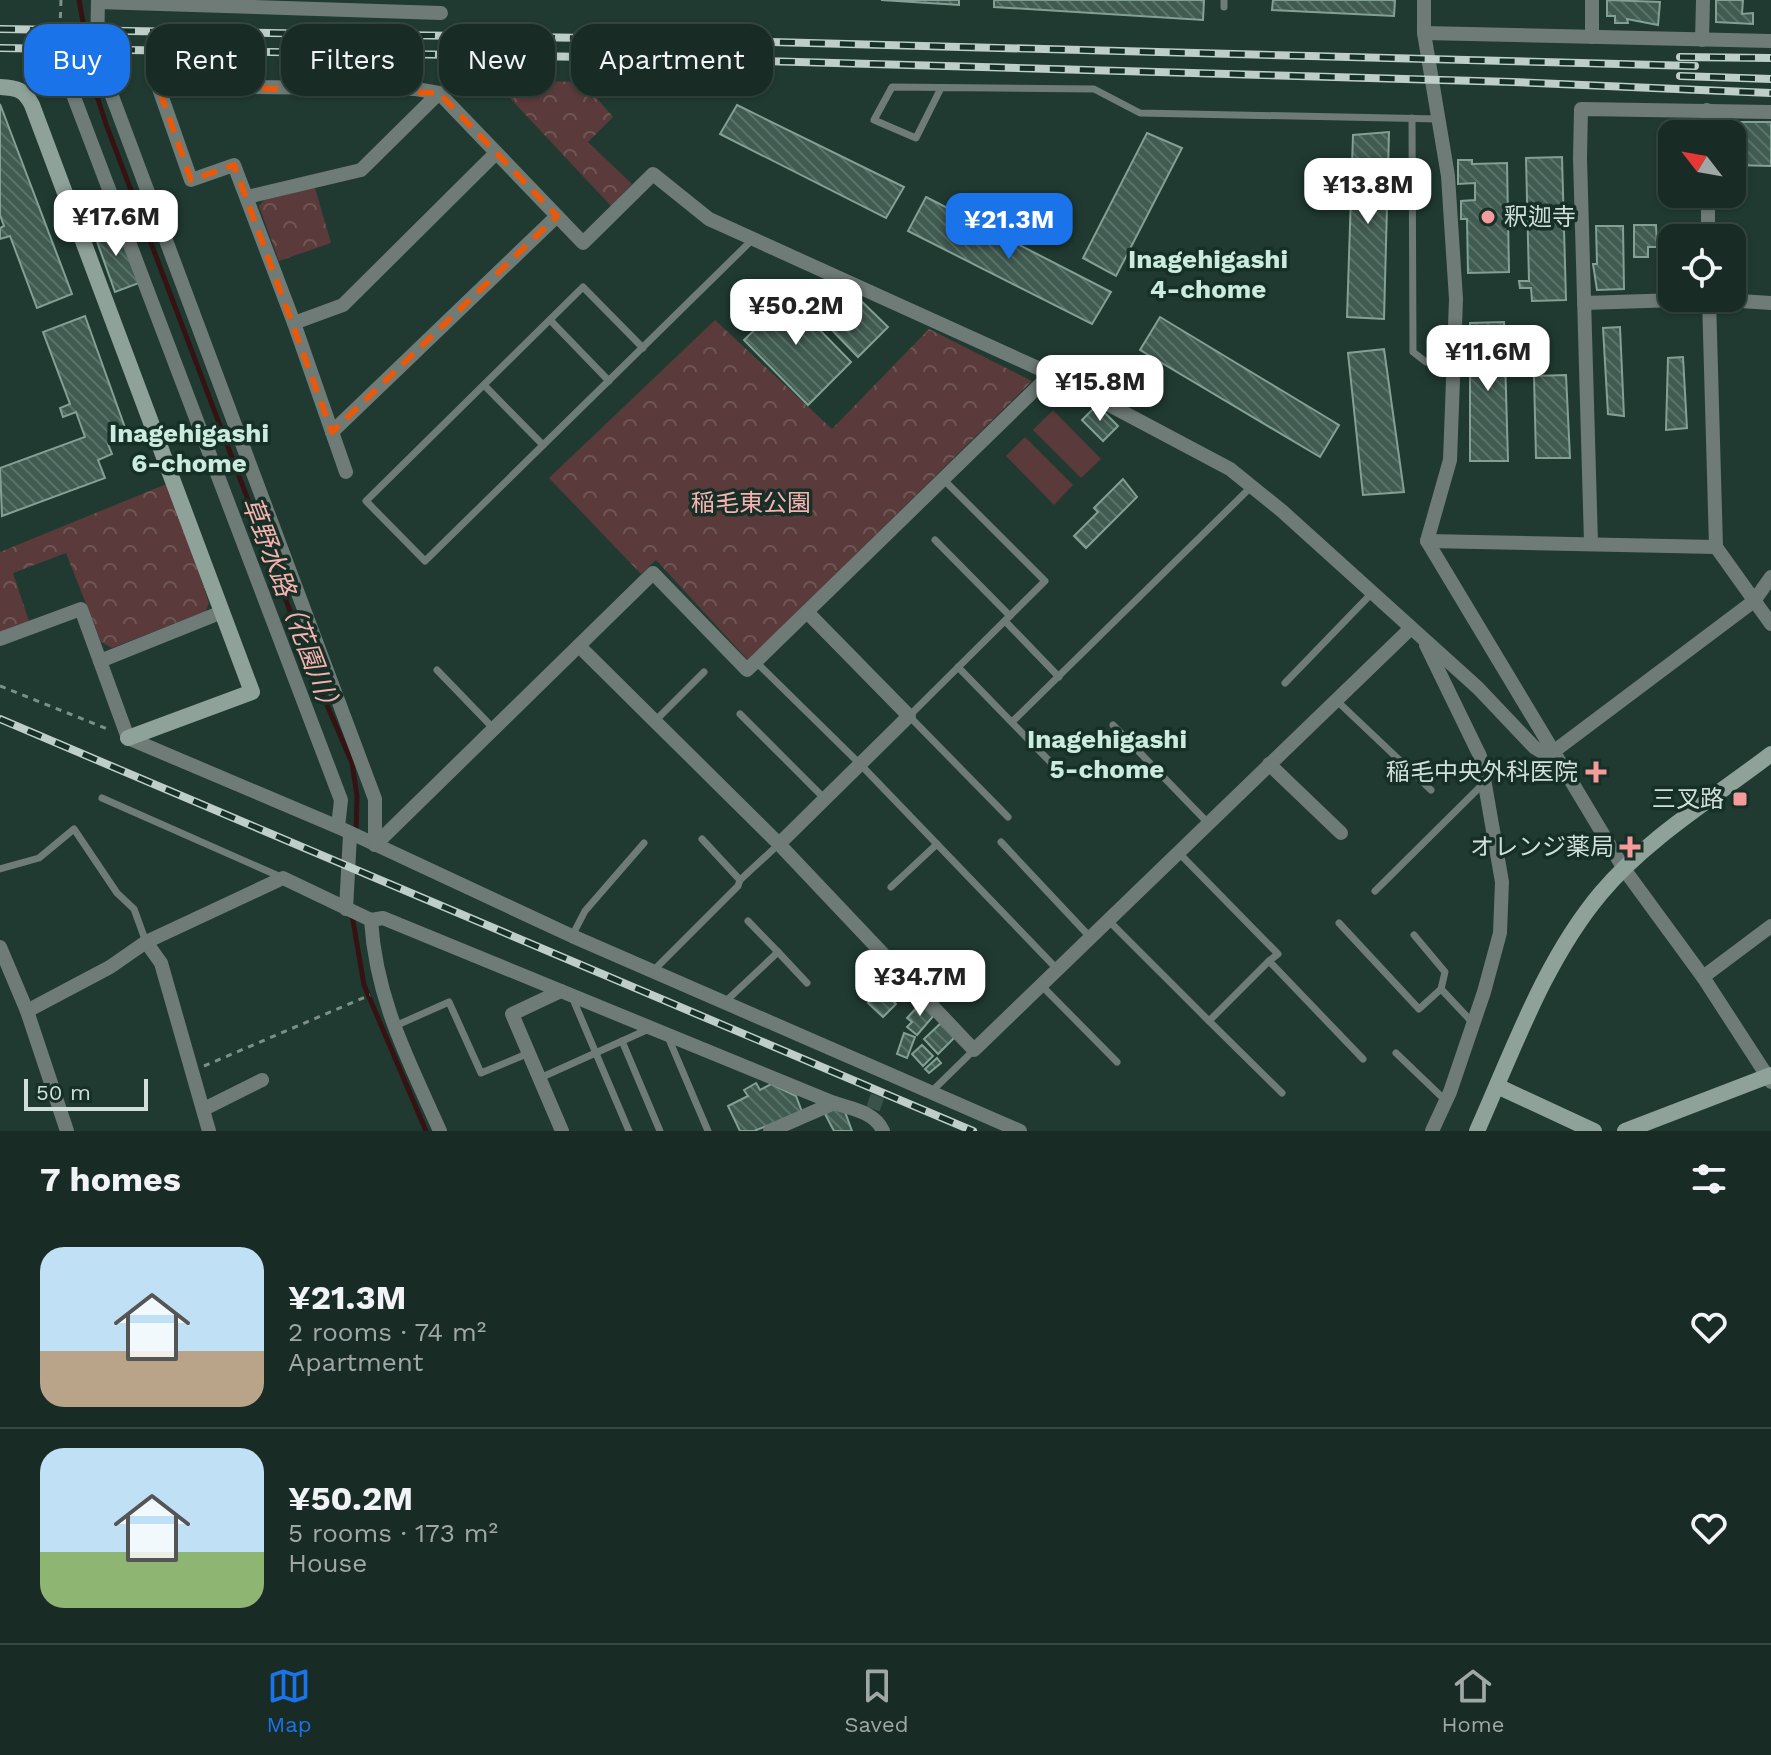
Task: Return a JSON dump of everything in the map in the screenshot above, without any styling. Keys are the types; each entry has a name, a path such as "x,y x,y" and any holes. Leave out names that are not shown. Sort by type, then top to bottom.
{"street":[{"path":"1424,0 1424,33 1448,176 1456,299 1450,460 1427,541 1624,869 1703,977 1770,1078 1625,1131"},
{"path":"1592,0 1592,37"},
{"path":"1702,40 1703,0"},
{"path":"375,845 375,799 315,631 97,56 98,1 441,13"},
{"path":"1424,33 1771,41"},
{"path":"346,472 234,165 191,180 158,86 416,89 439,93"},
{"path":"9,87 26,93 32,105 252,692 128,738"},
{"path":"247,197 361,170 439,93"},
{"path":"74,96 341,800 346,909"},
{"path":"442,96 583,243 653,174 709,219 1051,374 1230,469 1478,688 1534,747 1556,757"},
{"path":"1591,543 1581,109 1771,112"},
{"path":"1707,110 1707,120"},
{"path":"294,323 343,305 496,153"},
{"path":"332,432 557,216"},
{"path":"1584,303 1658,300"},
{"path":"1746,301 1771,303"},
{"path":"1709,312 1716,547 1771,624"},
{"path":"375,845 653,573 747,670 1051,374"},
{"path":"1427,541 1716,547"},
{"path":"1556,757 1754,601 1771,577"},
{"path":"0,639 81,609 128,738 1020,1131"},
{"path":"100,661 222,612"},
{"path":"779,844 909,716 807,612"},
{"path":"579,646 779,844 974,1050 1410,629"},
{"path":"1423,639 1480,756 1502,882 1500,933 1474,1024 1432,1131"},
{"path":"1477,1131 1562,948 1592,904 1624,869 1655,842 1771,754"},
{"path":"1269,764 1341,833"},
{"path":"27,1011 110,967 146,942 283,878 371,920 383,918 834,1103 872,1112 883,1131"},
{"path":"371,920 375,967 393,1027 440,1131"},
{"path":"1703,977 1771,926"},
{"path":"146,942 161,963 209,1131"},
{"path":"0,947 27,1011 67,1131"},
{"path":"562,1131 512,1014 566,992"},
{"path":"880,1088 886,1074"},
{"path":"204,1109 262,1080"},
{"path":"1497,1086 1594,1131"},
{"path":"770,1131 834,1103"}],"lane":[{"path":"941,88 916,138 874,120 892,87 1094,89 1140,113 1439,119"},
{"path":"1412,118 1413,352 1426,362 1454,366"},
{"path":"643,348 583,287 366,501 425,561 543,445 643,348 754,239"},
{"path":"550,320 609,381"},
{"path":"484,385 543,445"},
{"path":"944,480 1045,581 909,716 1008,817"},
{"path":"1012,722 1252,486"},
{"path":"935,540 1059,677"},
{"path":"1285,683 1372,593"},
{"path":"756,662 860,764 1057,969"},
{"path":"958,667 1059,771"},
{"path":"437,670 494,729"},
{"path":"656,720 704,672"},
{"path":"1336,700 1431,790"},
{"path":"740,714 825,799"},
{"path":"1113,725 1208,823"},
{"path":"1375,891 1486,781"},
{"path":"102,798 283,878"},
{"path":"0,869 39,858 74,829 117,893 134,909 146,942"},
{"path":"702,839 740,880"},
{"path":"1001,842 1090,937"},
{"path":"572,936 585,911 644,843"},
{"path":"653,971 779,844"},
{"path":"891,887 937,844"},
{"path":"1178,852 1278,954 1209,1021"},
{"path":"1108,920 1282,1093"},
{"path":"748,921 807,983"},
{"path":"1339,923 1419,1009 1441,989 1445,972 1414,935"},
{"path":"725,1002 778,952"},
{"path":"1269,961 1363,1059"},
{"path":"1041,985 1117,1062"},
{"path":"1441,989 1474,1024"},
{"path":"566,992 629,1131"},
{"path":"393,1027 449,1002 481,1073 529,1053"},
{"path":"540,1078 622,1041 659,1031 708,1131"},
{"path":"622,1041 660,1131"},
{"path":"930,1093 974,1050"},
{"path":"1396,1053 1446,1101"}],"path":[{"path":"60,24 61,0"},
{"path":"0,686 128,738"},
{"path":"193,1070 359,1000"}],"highlighted area":[{"path":"158,86 439,93 557,216 332,432 234,165 191,180"}],"green space":[{"path":"555,81 571,82 571,96 595,96 613,117 588,142 632,184 611,206 508,96 555,96"},
{"path":"315,188 331,243 279,261 259,206 264,200"},
{"name":"稲毛東公園","path":"715,320 832,429 929,329 1032,381 748,660 656,560 641,574 549,478"},
{"path":"1053,410 1101,459 1081,478 1033,430"},
{"path":"1025,437 1073,485 1054,505 1006,456"},
{"path":"169,483 209,603 206,611 112,648 101,642 66,553 13,573 29,621 0,632 0,552"}],"building":[{"path":"881,0 959,0 959,5"},
{"path":"994,0 1204,0 1203,20 994,7"},
{"path":"1273,0 1395,0 1394,16 1272,10"},
{"path":"1607,0 1660,2 1658,25 1627,19 1628,23 1615,23 1615,16 1607,16"},
{"path":"1716,0 1743,0 1742,14 1753,13 1753,24 1716,22"},
{"path":"0,104 72,294 37,308 10,236 0,239 0,228 4,226 0,215"},
{"path":"737,105 904,187 886,218 720,134"},
{"path":"1746,122 1771,122 1771,166 1746,165"},
{"path":"1389,132 1384,319 1347,317 1353,135"},
{"path":"1147,133 1182,148 1116,276 1083,258"},
{"path":"1562,157 1566,300 1532,301 1531,288 1520,288 1519,281 1529,281 1526,158"},
{"path":"1458,160 1472,160 1472,164 1507,163 1509,272 1468,273 1467,219 1461,219 1461,201 1475,200 1475,183 1458,184"},
{"path":"926,197 1111,292 1092,324 908,231"},
{"path":"118,224 139,283 115,292 94,233"},
{"path":"1634,225 1656,225 1657,247 1648,247 1648,257 1634,257"},
{"path":"1596,226 1623,226 1624,289 1597,290 1593,264 1597,264"},
{"path":"777,286 851,362 808,405 744,340 767,318 756,307"},
{"path":"852,292 888,327 858,357 823,321"},
{"path":"85,316 128,436 108,444 112,454 98,460 105,478 2,516 0,468 85,437 76,412 63,417 60,408 70,404 43,332"},
{"path":"1160,317 1339,425 1320,457 1140,350"},
{"path":"1504,322 1508,461 1470,461 1470,323"},
{"path":"1620,327 1624,416 1608,414 1603,328"},
{"path":"1384,349 1404,492 1363,495 1348,353"},
{"path":"1683,357 1687,428 1666,430 1668,358"},
{"path":"1566,375 1570,458 1536,458 1534,376"},
{"path":"1097,405 1118,426 1103,441 1082,420"},
{"path":"1123,479 1137,497 1086,548 1074,536 1098,512 1094,508"},
{"path":"881,990 896,1004 883,1017 868,1003"},
{"path":"922,1002 935,1014 917,1035 907,1027 912,1022 907,1018"},
{"path":"942,1022 956,1036 938,1054 924,1039"},
{"path":"904,1033 915,1037 907,1058 897,1054"},
{"path":"922,1045 933,1056 923,1066 912,1054"},
{"path":"937,1058 941,1063 929,1073 925,1069"},
{"path":"756,1083 760,1090 771,1084 796,1096 802,1112 754,1131 740,1131 728,1106 748,1096 744,1090"},
{"path":"835,1106 845,1112 852,1131 834,1131 825,1114"}],"waterway":[{"name":"草野水路（花園川）","path":"79,0 96,93 106,124 315,677 352,763 357,796 356,834"},
{"name":"草野水路（花園川）","path":"352,915 364,985 426,1131"}],"tunnel":[{"path":"873,1109 880,1088"}],"railway":[{"path":"0,29 657,39 1695,66"},
{"path":"0,48 659,58 1513,82 1771,93"},
{"path":"1680,57 1771,58"},
{"path":"1680,76 1771,79"},
{"path":"0,719 973,1131"}],"place":[{"name":"釈迦寺","path":"1488,217"},
{"name":"稲毛中央外科医院","path":"1596,772"},
{"name":"三叉路","path":"1740,799"},
{"name":"オレンジ薬局","path":"1630,847"}],"district":[{"name":"Inagehigashi 4-chome","path":"1208,274"},
{"name":"Inagehigashi 6-chome","path":"189,448"},
{"name":"Inagehigashi 5-chome","path":"1107,754"}]}
